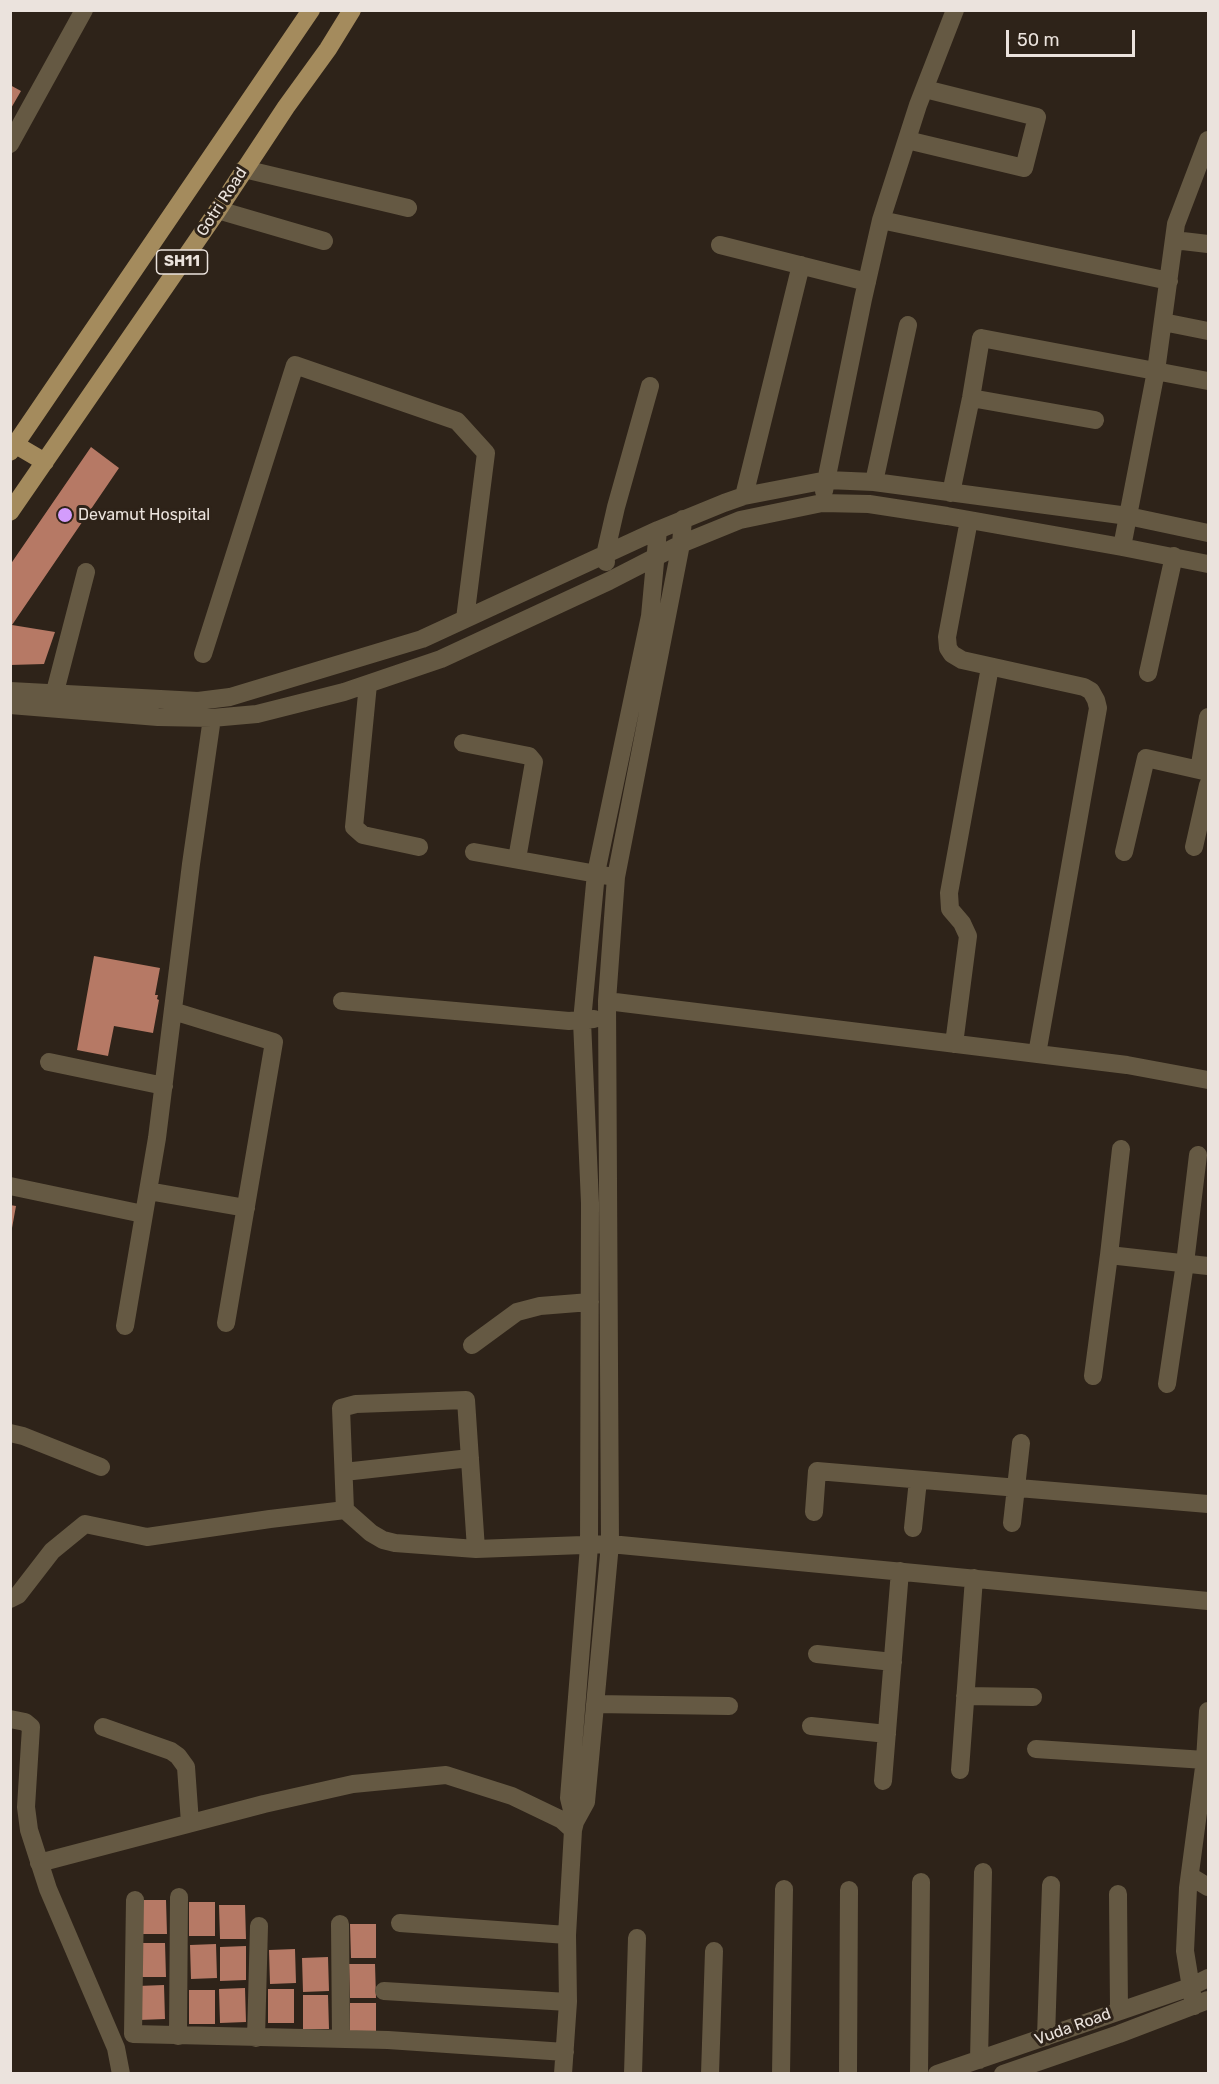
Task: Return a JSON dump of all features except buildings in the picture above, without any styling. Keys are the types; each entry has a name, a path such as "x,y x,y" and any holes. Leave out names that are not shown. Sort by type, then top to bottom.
{"main road":[{"name":"Gotri Road","path":"13,449 310,10"},
{"name":"Gotri Road","path":"10,512 328,49 352,10"},
{"path":"13,449 45,462"}],"street":[{"path":"10,144 84,10"},
{"path":"822,503 881,220 907,140 955,10"},
{"path":"907,140 1024,168 1037,117 925,89"},
{"path":"1122,546 1156,371 1176,224 1202,174 1209,140"},
{"path":"244,169 408,208"},
{"path":"218,210 324,241"},
{"path":"881,220 1169,281"},
{"path":"1174,240 1209,244"},
{"path":"720,245 867,282"},
{"path":"744,496 801,265"},
{"path":"1163,322 1209,331"},
{"path":"874,482 908,325"},
{"path":"951,493 981,338 1209,381"},
{"path":"203,654 295,365 457,421 486,453 465,619"},
{"path":"609,580 605,555 650,386"},
{"path":"971,398 1095,420"},
{"path":"10,705 52,701 213,700 246,693 410,644 658,530 744,496 827,480 874,482 1128,516 1209,533"},
{"path":"10,691 52,701 158,717 212,718 257,714 368,684 441,660 681,544 740,520 822,503 869,504 1122,546 1209,564"},
{"path":"573,1836 586,1802 610,1544 607,1009 616,877 681,544 683,519"},
{"path":"969,520 947,638 948,648 952,654 962,660 1084,687 1091,692 1098,708 1037,1054"},
{"path":"563,2073 568,2002 567,1935 573,1836 569,1798 589,1546 590,1203 582,1021 596,873 651,616 658,530"},
{"path":"1148,673 1174,556"},
{"path":"52,701 86,572"},
{"path":"954,1044 968,936 963,923 950,909 949,893 990,667"},
{"path":"368,684 354,827 363,835 419,847"},
{"path":"1194,848 1205,776 1209,717"},
{"path":"125,1326 164,1086 212,718"},
{"path":"463,743 529,756 534,762 517,859"},
{"path":"1124,852 1146,758 1205,776"},
{"path":"474,852 616,877"},
{"path":"342,1001 582,1021 607,1009 954,1044 1127,1065 1209,1080"},
{"path":"173,1011 274,1042 226,1323"},
{"path":"49,1062 164,1086"},
{"path":"1093,1376 1121,1149"},
{"path":"1167,1384 1198,1155"},
{"path":"10,1186 143,1214"},
{"path":"148,1191 246,1208"},
{"path":"1109,1255 1209,1266"},
{"path":"472,1345 517,1312 540,1306 590,1302"},
{"path":"345,1510 341,1408 356,1404 466,1400 476,1549"},
{"path":"10,1433 101,1467"},
{"path":"1012,1523 1021,1443"},
{"path":"344,1472 470,1458"},
{"path":"814,1512 818,1472 1209,1504"},
{"path":"913,1528 918,1480"},
{"path":"10,1599 18,1595 52,1551 85,1524 147,1537 345,1510 372,1533 395,1543 476,1549 610,1544 1209,1601"},
{"path":"883,1781 900,1571"},
{"path":"960,1770 974,1578"},
{"path":"817,1654 893,1662"},
{"path":"965,1695 1033,1697"},
{"path":"595,1704 729,1706"},
{"path":"1201,2003 1190,1987 1185,1951 1191,1867 1209,1711"},
{"path":"10,1719 25,1722 31,1727 26,1807 29,1830 48,1889 116,2048 121,2073"},
{"path":"811,1726 887,1734"},
{"path":"103,1727 178,1755 186,1767 190,1823"},
{"path":"1036,1749 1205,1760"},
{"path":"40,1866 190,1823 353,1784 446,1775 512,1796 562,1820 573,1836"},
{"path":"1191,1867 1209,1887"},
{"path":"979,2060 983,1872"},
{"path":"919,2073 921,1882"},
{"path":"1046,2037 1052,1885"},
{"path":"781,2073 784,1889"},
{"path":"848,2073 849,1890"},
{"path":"1118,1894 1119,2010"},
{"path":"178,2036 179,1897"},
{"path":"135,1900 133,2034 388,2040 565,2052"},
{"path":"400,1923 567,1935"},
{"path":"340,1924 341,2039"},
{"path":"256,2038 260,1926"},
{"path":"633,2073 637,1938"},
{"path":"710,2073 714,1951"},
{"name":"Vuda Road","path":"937,2073 1190,1987 1209,1978"},
{"path":"384,1991 568,2002"},
{"name":"Vuda Road","path":"1004,2073 1201,2003"}],"place":[{"name":"Devamut Hospital","path":"65,515"}]}
